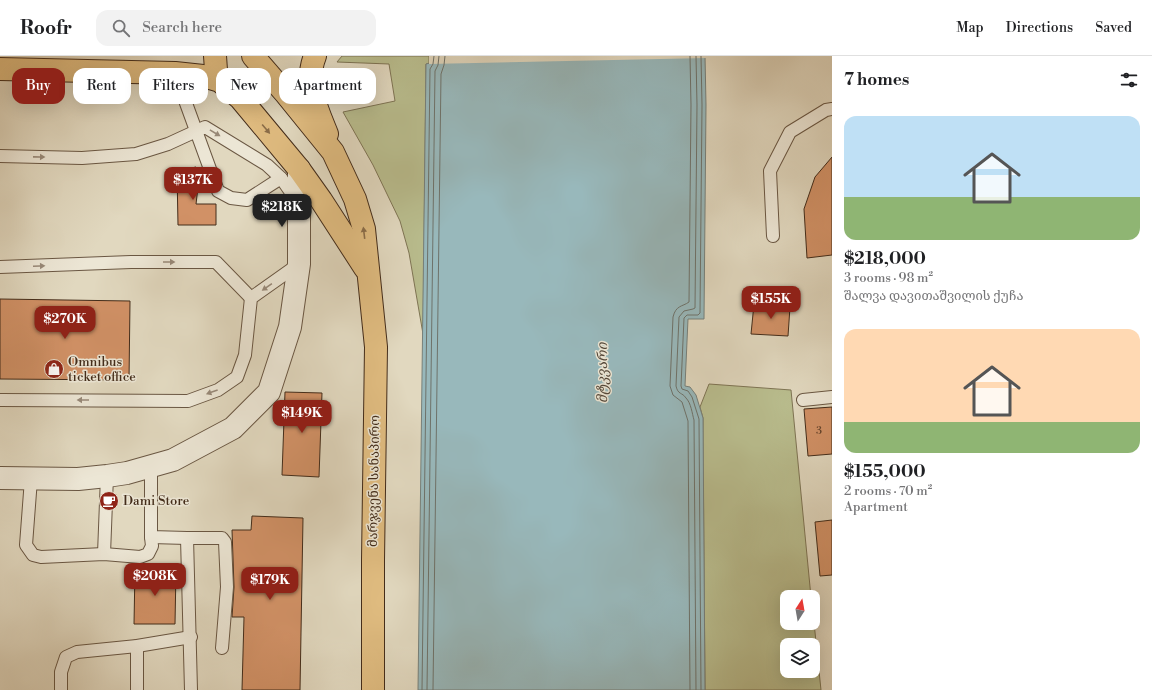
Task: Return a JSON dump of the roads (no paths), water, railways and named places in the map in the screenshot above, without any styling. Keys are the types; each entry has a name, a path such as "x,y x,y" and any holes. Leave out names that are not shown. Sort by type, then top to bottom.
{"highway":[{"path":"215,56 216,70"},
{"name":"მარჯვენა სანაპირო","path":"253,56 333,152 356,199 364,229 376,347 373,690"},
{"path":"315,56 312,63 310,77 311,90 333,152"},
{"path":"0,69 139,72"},
{"name":"მარჯვენა სანაპირო","path":"244,104 290,174 321,200 368,272"}],"street":[{"path":"0,478 31,479 108,476 127,473 173,460 233,428 269,392 290,327 299,259 299,204 290,174"}],"lane":[{"path":"186,104 218,192 231,198 247,200 290,174"},
{"path":"772,236 770,171 790,132 826,110 832,109"},
{"path":"0,156 82,158 136,154 168,144 205,127 267,165 290,174"},
{"path":"0,400 188,401 218,390 237,377 245,355 251,298 299,259"},
{"path":"0,267 139,262 216,262 251,298"},
{"path":"803,400 832,397"},
{"path":"31,479 26,545 33,555 41,557 104,554 140,557 148,554 152,546 151,466"},
{"path":"104,554 108,476"},
{"path":"151,537 222,538 226,542 227,587 222,648"},
{"path":"187,538 191,690"},
{"path":"61,690 61,672 66,657 77,652 137,646 190,637"},
{"path":"137,646 137,690"}],"water":[{"name":"მტკვარი","path":"430,56 705,56 704,319 688,319 685,386 690,387 696,395 703,418 705,690 418,690 426,64 430,63"}],"place":[{"name":"Omnibus ticket office","path":"54,369"},
{"name":"Dami Store","path":"109,501"}]}
